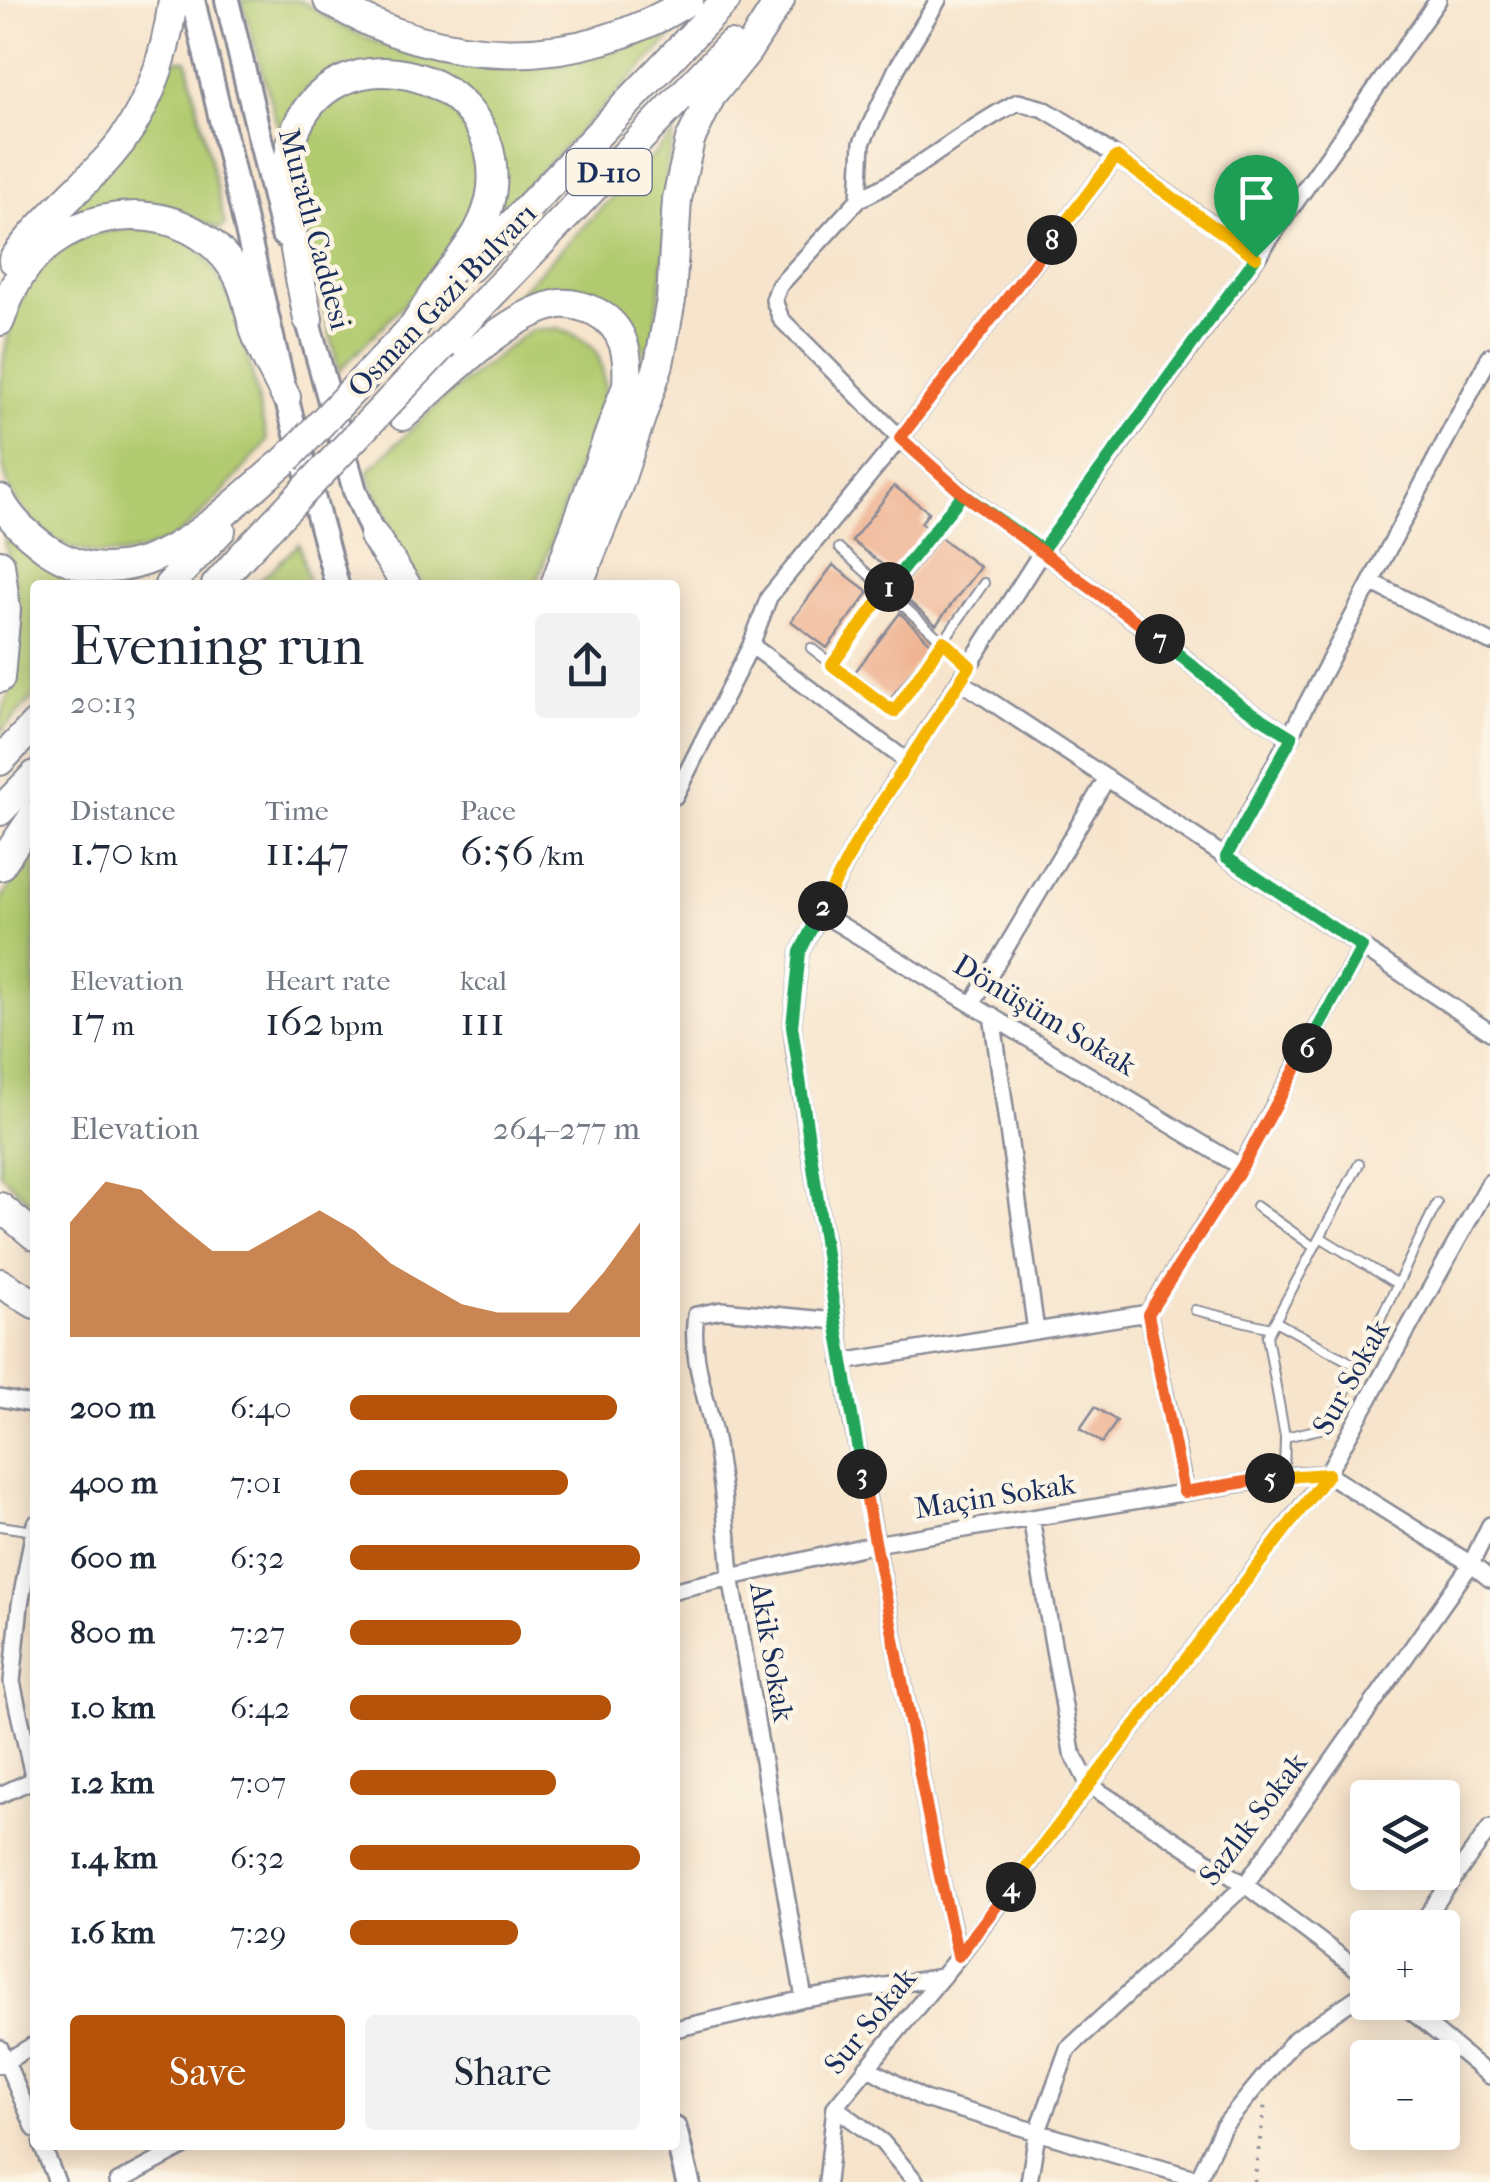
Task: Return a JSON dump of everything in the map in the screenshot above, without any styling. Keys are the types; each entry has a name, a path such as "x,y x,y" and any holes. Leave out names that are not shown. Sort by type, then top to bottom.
{"highway":[{"path":"0,281 41,223 112,154 143,108 168,40 173,0"},
{"path":"328,0 388,31 438,45 485,53 535,54 611,39 640,28 689,0"},
{"name":"Osman Gazi Bulvarı","path":"288,460 726,0"},
{"path":"580,580 624,468 658,364 671,300 677,200 690,140 711,96 746,53 776,0"},
{"name":"Osman Gazi Bulvarı","path":"241,557 776,0"},
{"path":"308,319 289,192 288,159 293,137 304,114 324,93 354,78 379,72 407,74 434,82 459,98 476,119 488,151 492,184 479,233 414,326"},
{"path":"0,321 26,267 55,241 89,222 157,216 200,236 235,270 264,355 286,397"},
{"path":"241,557 302,514 402,416 490,342 518,322 562,304 587,308 606,317 621,336 628,355 627,384 557,580"},
{"path":"0,498 6,512 30,537 56,554 78,564 135,567 160,557 204,528 288,460"},
{"name":"D-110","path":"174,580 288,460"},
{"path":"374,536 403,580"},
{"name":"D-110","path":"220,580 241,557"},
{"path":"0,564 6,610 0,678"},
{"path":"0,761 30,729"},
{"path":"0,811 30,780"},
{"path":"0,866 30,821"},
{"path":"0,1207 30,1232"},
{"path":"0,1283 30,1301"}],"main road":[{"name":"Muratlı Caddesi","path":"193,0 286,397 336,580"},
{"name":"Muratlı Caddesi","path":"227,0 278,218 355,491 389,580"},
{"path":"680,2149 688,2182"}],"street":[{"path":"860,199 862,142 897,68 938,0"},
{"path":"958,1956 842,1362 792,1026 800,952 857,841 1042,550 1438,0"},
{"path":"1256,257 1044,110 1018,102 983,120 893,184 860,199 779,286 774,300 782,319 900,438 963,494 1042,550 1240,705 1292,737"},
{"path":"680,786 751,645 769,597 900,438 1116,157"},
{"path":"1226,857 1490,356"},
{"path":"1373,583 1490,642"},
{"path":"751,645 908,762"},
{"path":"960,681 1490,1032"},
{"path":"974,1003 1107,778"},
{"name":"Dönüşüm Sokak","path":"819,912 1242,1167"},
{"path":"1184,1492 1148,1314 1242,1167 1362,947"},
{"path":"992,1015 1036,1332"},
{"name":"Sur Sokak","path":"835,2107 942,1977 1328,1474 1490,1182"},
{"path":"1474,1215 1490,1226"},
{"name":"Akik Sokak","path":"804,1999 730,1576 716,1442 692,1336 696,1315 722,1310 836,1321"},
{"path":"842,1362 1148,1314"},
{"path":"0,1398 30,1403"},
{"path":"1328,1474 1490,1579"},
{"name":"Maçin Sokak","path":"680,1589 876,1544 1284,1476 1328,1474"},
{"path":"1031,1518 1072,1752 1089,1785 1246,1885 1350,1963"},
{"name":"Sazlık Sokak","path":"1029,2182 1038,2134 1068,2049 1246,1885 1471,1564 1490,1525"},
{"path":"30,1580 28,1606 6,1685 30,1766"},
{"path":"0,1796 30,1782"},
{"path":"1431,1910 1490,1828"},
{"path":"680,2028 804,1999 942,1977"},
{"path":"868,2068 924,2099 1198,2178 1223,2128 1294,2040 1350,2002"},
{"path":"1422,2020 1490,2076"},
{"path":"30,2046 2,2057 30,2118"},
{"path":"827,2182 835,2107"},
{"path":"835,2107 882,2142 916,2182"},
{"path":"44,2150 57,2182"},
{"path":"118,2182 178,2150"}],"lane":[{"path":"832,665 963,494"},
{"path":"839,548 970,666"},
{"path":"811,648 894,712 984,584"},
{"path":"1284,1476 1285,1437 1267,1336 1359,1164"},
{"path":"1285,1437 1320,1430 1335,1412 1437,1204"},
{"path":"1256,1206 1314,1248"},
{"path":"1320,1237 1397,1284"},
{"path":"1196,1310 1273,1324 1358,1366"},
{"path":"0,1526 30,1528"}],"path":[{"path":"1254,2182 1270,2069"}],"green space":[{"path":"242,0 296,0 385,45 459,65 495,68 563,64 633,45 670,30 675,33 507,206 500,203 473,99 341,68 307,89 279,131"},
{"path":"173,60 187,60 225,225 221,229 146,204 116,204 86,214 44,239"},
{"path":"393,82 453,108 479,156 476,206 452,254 339,371 303,222 297,170 314,117 335,96"},
{"path":"675,133 667,164 666,243 650,370 640,341 623,313 600,293 585,288 549,290 498,321 495,317"},
{"path":"144,228 182,237 218,275 240,329 267,441 208,508 172,538 133,552 92,553 55,539 38,526 9,488 0,438 3,360 15,313 26,291 57,254 93,234"},
{"path":"559,329 589,345 599,359 605,392 538,580 418,580 367,472 443,399 533,330"},
{"path":"11,538 38,560 69,573 137,579 30,580 30,700 0,733 19,650 18,602 4,541"},
{"path":"299,544 308,580 260,580"},
{"path":"30,856 30,1202 0,1173 0,901"}],"building":[{"path":"894,486 929,512 921,523 928,528 893,573 852,541"},
{"path":"940,537 980,567 936,625 902,595 910,585 905,582"},
{"path":"833,565 869,592 827,648 791,621"},
{"path":"900,613 932,644 890,699 855,672"},
{"path":"1095,1407 1117,1421 1102,1443 1080,1429"}],"route":[{"path":"1256,257 1042,550 963,494 832,665 894,712 943,641 970,666 857,841 819,912 800,952 792,1026 851,1414 958,1956 1328,1474 1284,1476 1184,1492 1148,1314 1242,1167 1362,947 1226,857 1292,737 1240,705 1174,650 963,494 900,438 1116,157 1256,257"}]}
